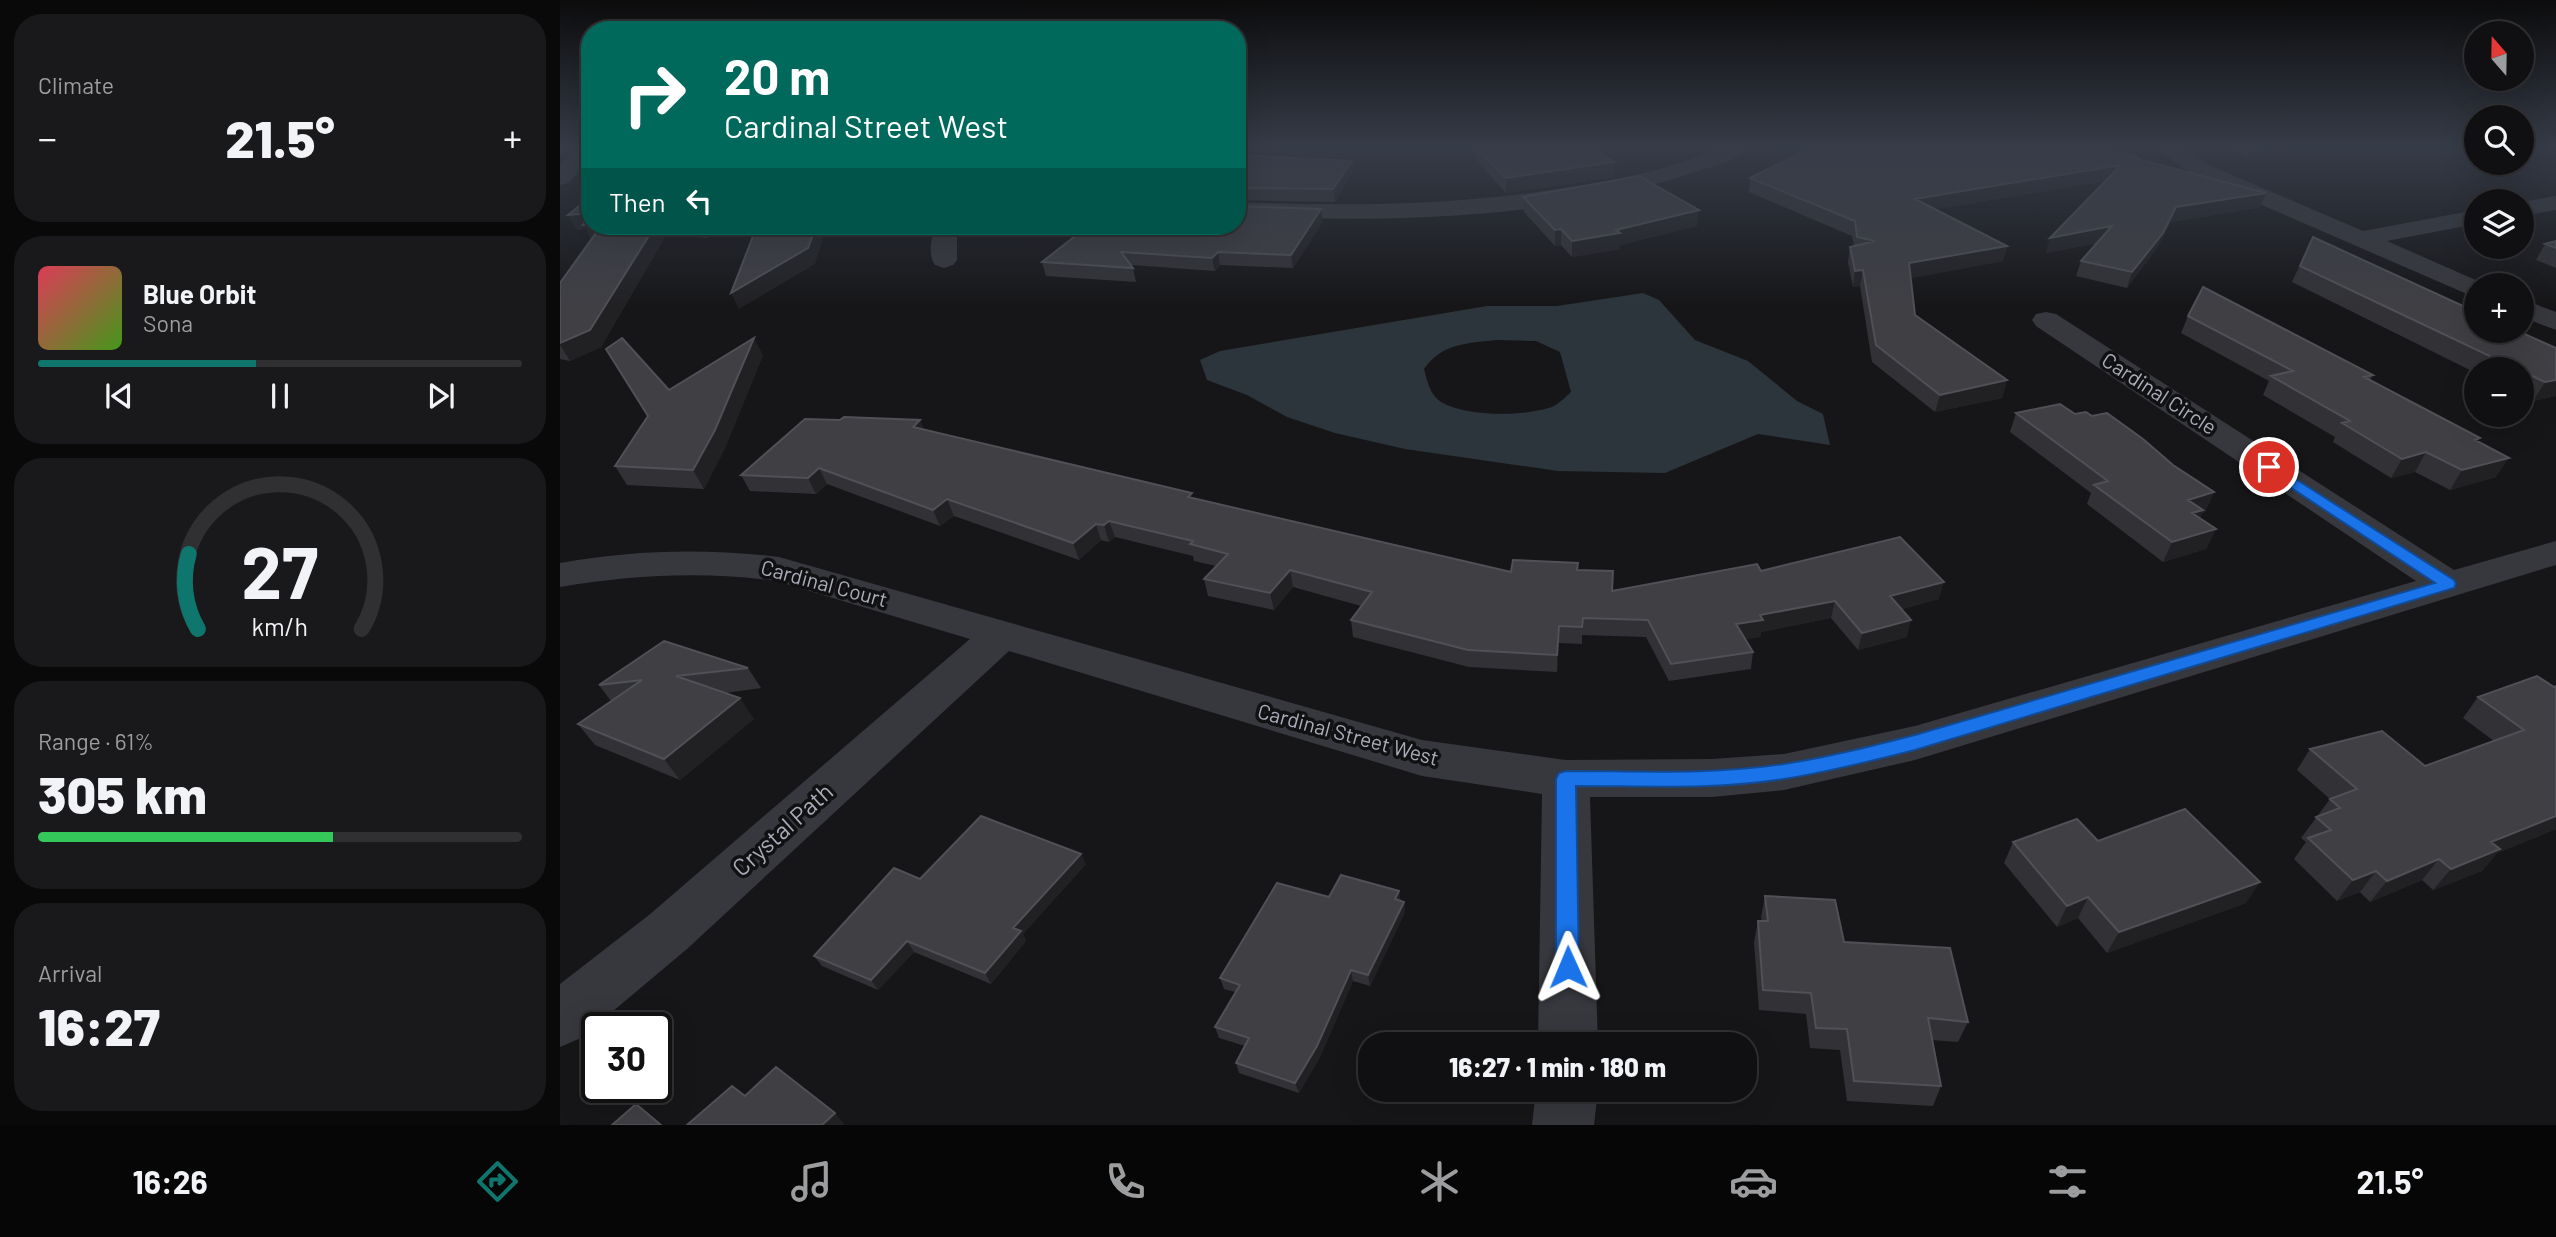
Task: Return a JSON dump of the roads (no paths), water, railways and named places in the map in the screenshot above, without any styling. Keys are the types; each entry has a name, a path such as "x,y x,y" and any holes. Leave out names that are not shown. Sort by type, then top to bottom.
{"street":[{"path":"1246,210 1323,214 1397,213 1539,200"},
{"path":"2273,200 2464,283"},
{"path":"2534,207 2556,202"},
{"path":"2363,238 2464,219"},
{"path":"944,260 945,235"},
{"path":"2534,312 2556,322"},
{"name":"Cardinal Circle","path":"2046,320 2448,584"},
{"name":"Cardinal Street West","path":"1001,635 1422,758 1566,779 1712,778 1784,772 1928,739 2556,553"},
{"name":"Cardinal Court","path":"560,575 658,562 751,565 804,575 1001,635"},
{"name":"Crystal Path","path":"560,1018 668,932 1001,635"},
{"path":"1566,779 1568,1032"},
{"path":"1563,1125 1566,1102"}]}
